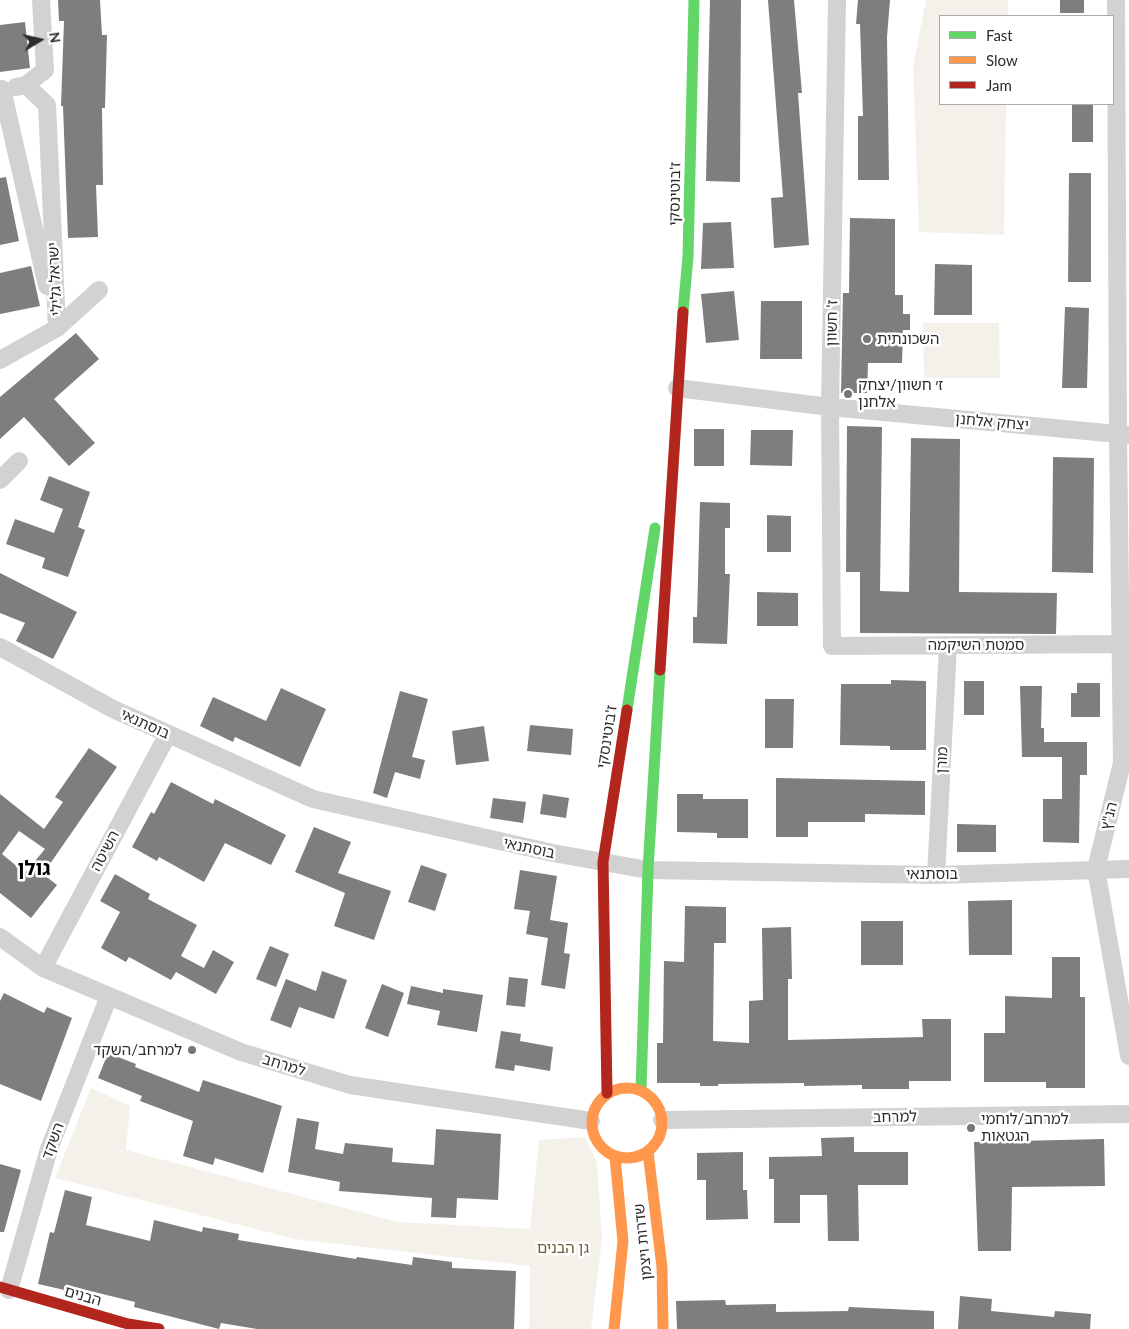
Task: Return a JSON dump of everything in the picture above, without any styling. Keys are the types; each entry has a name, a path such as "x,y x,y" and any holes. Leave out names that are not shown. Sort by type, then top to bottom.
{"street":[{"name":"ישראל גלילי","path":"41,0 45,70 26,84 1,90 57,328"},
{"name":"ז'בוטינסקי","path":"641,1090 648,870 677,388 688,256 694,0"},
{"name":"ז' חשוון","path":"832,646 830,407 837,0"},
{"name":"הנ\"ץ","path":"1096,869 1122,763 1120,644 1123,434 1116,0"},
{"name":"ישראל גלילי","path":"26,84 47,105 57,328"},
{"path":"0,360 57,328 99,290"},
{"name":"ז'בוטינסקי","path":"607,1093 602,862 677,388"},
{"name":"יצחק אלחנן","path":"677,388 830,407 1123,434"},
{"path":"0,480 18,461"},
{"name":"סמטת השיקמה","path":"832,646 1120,644"},
{"name":"מורן","path":"936,875 948,646"},
{"name":"בוסתנאי","path":"0,647 114,709 313,799 602,862 648,870 936,875 1096,869 1129,870"},
{"name":"השיטה","path":"42,968 168,734"},
{"path":"1096,869 1129,1056"},
{"name":"למרחב","path":"0,937 42,968 241,1052 350,1085 591,1121"},
{"name":"השקד","path":"4,1289 49,1149 109,996"},
{"path":"630,1088 641,1090 659,1108 662,1120 661,1132 656,1143 648,1152 638,1157 626,1159 615,1157 597,1143 592,1132 593,1110 607,1093 618,1089 630,1088"},
{"name":"למרחב","path":"662,1120 1129,1114"},
{"name":"שדרות ויצמן","path":"648,1152 662,1267 663,1329"},
{"name":"שדרות ויצמן","path":"614,1329 623,1241 615,1157"},
{"name":"הבנים","path":"4,1289 128,1324 159,1329"}],"green space":[{"path":"926,0 1008,0 1008,15 939,15 939,105 1006,105 1004,235 919,232 913,66"},
{"path":"923,323 999,323 1000,378 924,378"},
{"name":"גן הבנים","path":"91,1088 130,1106 126,1150 398,1222 530,1229 539,1140 585,1137 597,1162 602,1239 591,1329 529,1329 530,1266 295,1239 55,1178"}],"building":[{"path":"58,0 100,0 102,35 107,35 105,108 102,108 103,185 96,185 98,237 68,238 63,106 61,106 64,21 59,21"},
{"path":"710,0 741,0 740,182 706,181"},
{"path":"768,0 794,0 802,93 798,93 809,245 774,248 771,198 783,197"},
{"path":"858,0 890,0 887,37 889,180 858,180 858,116 863,116 860,24 856,24"},
{"path":"1060,0 1084,0 1084,13 1060,13"},
{"path":"25,22 30,68 0,72 0,25"},
{"path":"1072,105 1093,105 1093,142 1072,142"},
{"path":"1069,173 1091,173 1091,282 1068,282"},
{"path":"6,177 19,241 0,245 0,178"},
{"path":"850,218 895,219 895,295 903,295 903,314 910,314 910,330 903,330 902,363 868,363 867,393 841,393 843,293 849,293"},
{"path":"731,222 734,268 701,269 703,223"},
{"path":"935,264 972,265 972,315 934,315"},
{"path":"31,266 40,306 0,314 0,273"},
{"path":"734,291 739,340 706,343 701,294"},
{"path":"761,301 802,301 802,359 760,359"},
{"path":"1065,307 1089,308 1087,388 1062,388"},
{"path":"76,333 99,359 54,399 95,443 69,466 24,417 0,439 0,397"},
{"path":"847,426 882,427 880,591 909,592 911,438 960,439 959,592 1057,593 1056,634 860,633 860,572 846,572"},
{"path":"694,429 724,429 724,466 694,466"},
{"path":"751,430 793,430 792,466 750,465"},
{"path":"1053,457 1094,458 1093,573 1052,572"},
{"path":"49,476 90,492 78,527 85,530 68,577 42,568 45,558 6,544 15,519 54,533 63,509 40,500"},
{"path":"700,502 730,503 730,528 725,528 725,574 730,574 727,644 693,643 693,617 697,617"},
{"path":"767,515 791,516 791,552 767,552"},
{"path":"0,573 77,612 53,659 16,641 25,623 0,613"},
{"path":"757,592 798,593 798,626 757,626"},
{"path":"891,680 926,681 926,750 890,750 890,746 840,745 841,684 891,684"},
{"path":"964,681 984,681 984,715 964,715"},
{"path":"1077,683 1100,683 1100,717 1071,717 1071,693 1077,693"},
{"path":"1020,686 1042,686 1041,728 1044,728 1044,742 1087,742 1087,775 1080,775 1079,843 1043,842 1043,799 1062,799 1062,757 1022,757"},
{"path":"281,688 326,709 300,767 235,737 233,742 200,726 213,697 266,721"},
{"path":"400,691 428,699 412,757 425,760 420,779 395,772 387,798 373,793"},
{"path":"765,699 794,699 793,748 765,748"},
{"path":"530,725 573,729 571,755 527,751"},
{"path":"484,726 489,761 456,765 452,731"},
{"path":"89,748 117,767 43,874 57,885 31,918 0,893 0,794 44,829 63,802 55,797","holes":["19,831 45,849 25,873 2,854"]},
{"path":"776,778 925,781 925,815 865,814 865,822 808,822 808,837 776,837"},
{"path":"171,782 213,804 215,799 286,835 271,865 225,843 204,882 159,857 157,861 132,847 151,812 154,814"},
{"path":"543,794 569,798 566,818 540,814"},
{"path":"677,794 703,794 703,799 748,799 748,838 717,838 717,833 677,832"},
{"path":"493,798 526,802 523,823 490,818"},
{"path":"957,824 996,825 996,852 957,852"},
{"path":"314,827 351,842 338,873 391,891 374,940 334,926 345,893 295,872"},
{"path":"421,865 447,874 435,911 408,902"},
{"path":"520,870 557,876 550,920 568,923 564,953 570,954 565,989 541,985 548,938 526,934 530,911 514,909"},
{"path":"115,874 150,894 148,899 197,925 181,956 204,968 213,950 234,962 216,994 176,972 171,980 129,957 126,962 101,948 120,912 100,901"},
{"path":"1012,900 1012,955 969,955 968,901"},
{"path":"685,906 726,907 726,943 714,943 713,1041 749,1043 749,1001 763,1000 762,928 791,927 792,979 788,979 788,1040 923,1037 922,1019 951,1019 951,1081 909,1081 909,1089 862,1089 862,1085 804,1086 804,1083 700,1086 700,1083 657,1083 657,1043 663,1043 664,961 684,962"},
{"path":"861,921 903,921 903,965 861,965"},
{"path":"270,946 289,954 276,987 256,979"},
{"path":"1052,957 1080,957 1080,997 1085,997 1085,1088 1046,1088 1046,1082 984,1082 984,1033 1005,1033 1005,996 1052,998"},
{"path":"322,971 347,980 334,1019 299,1007 291,1028 270,1020 286,979 316,991"},
{"path":"509,977 528,979 525,1007 506,1005"},
{"path":"382,984 404,993 388,1037 365,1028"},
{"path":"411,986 443,993 443,989 483,995 477,1032 437,1025 440,1011 407,1004"},
{"path":"4,993 44,1013 47,1007 72,1018 41,1101 0,1084 0,1001"},
{"path":"501,1031 521,1034 520,1041 553,1047 550,1071 515,1065 514,1071 495,1068"},
{"path":"108,1053 136,1064 135,1067 199,1092 203,1080 282,1106 263,1173 215,1158 213,1165 183,1156 193,1121 140,1101 142,1096 98,1078"},
{"path":"297,1118 319,1122 315,1149 343,1154 345,1143 393,1148 392,1162 434,1165 436,1129 501,1134 498,1200 457,1198 456,1218 431,1217 432,1198 339,1191 340,1182 288,1172"},
{"path":"854,1137 854,1152 908,1152 908,1185 858,1185 859,1241 828,1241 827,1195 800,1195 800,1223 774,1223 774,1179 769,1179 769,1157 822,1156 821,1138"},
{"path":"1104,1139 1105,1186 1012,1187 1011,1251 978,1251 974,1142"},
{"path":"743,1152 743,1190 747,1190 748,1219 706,1220 706,1180 697,1180 697,1153"},
{"path":"0,1164 21,1170 4,1232 0,1232"},
{"path":"65,1190 92,1197 86,1225 150,1241 154,1220 202,1232 203,1227 239,1234 238,1240 356,1259 357,1257 412,1265 413,1257 452,1262 452,1268 516,1271 514,1329 257,1329 221,1323 219,1329 134,1307 135,1302 70,1286 69,1291 38,1284 50,1232 54,1233"},
{"path":"960,1296 992,1299 991,1311 1054,1317 1055,1311 1091,1314 1090,1329 958,1329"},
{"path":"725,1300 726,1305 776,1304 776,1312 848,1311 849,1307 934,1311 934,1329 677,1329 676,1301"}],"traffic: fast":[{"path":"683,312 688,257 694,0"},
{"path":"627,710 655,528"},
{"path":"641,1090 648,870 660,670"}],"traffic: slow":[{"path":"634,1088 647,1094 656,1103 660,1109 662,1123 660,1137 652,1148 641,1156 620,1158 613,1156 602,1148 594,1137 592,1116 594,1109 602,1098 613,1090 634,1088"},
{"path":"648,1152 662,1267 663,1329"},
{"path":"614,1329 623,1241 615,1157"}],"traffic: jam":[{"path":"660,670 683,312"},
{"path":"607,1093 603,862 627,710"},
{"path":"0,1287 128,1324 159,1329"}],"place":[{"name":"השכונתית","path":"867,339"},
{"name":"ז׳ חשוון/יצחק אלחנן","path":"848,394"},
{"name":"למרחב/השקד","path":"192,1050"},
{"name":"למרחב/לוחמי הגטאות","path":"971,1128"}],"district":[{"name":"גולן","path":"34,869"}]}
